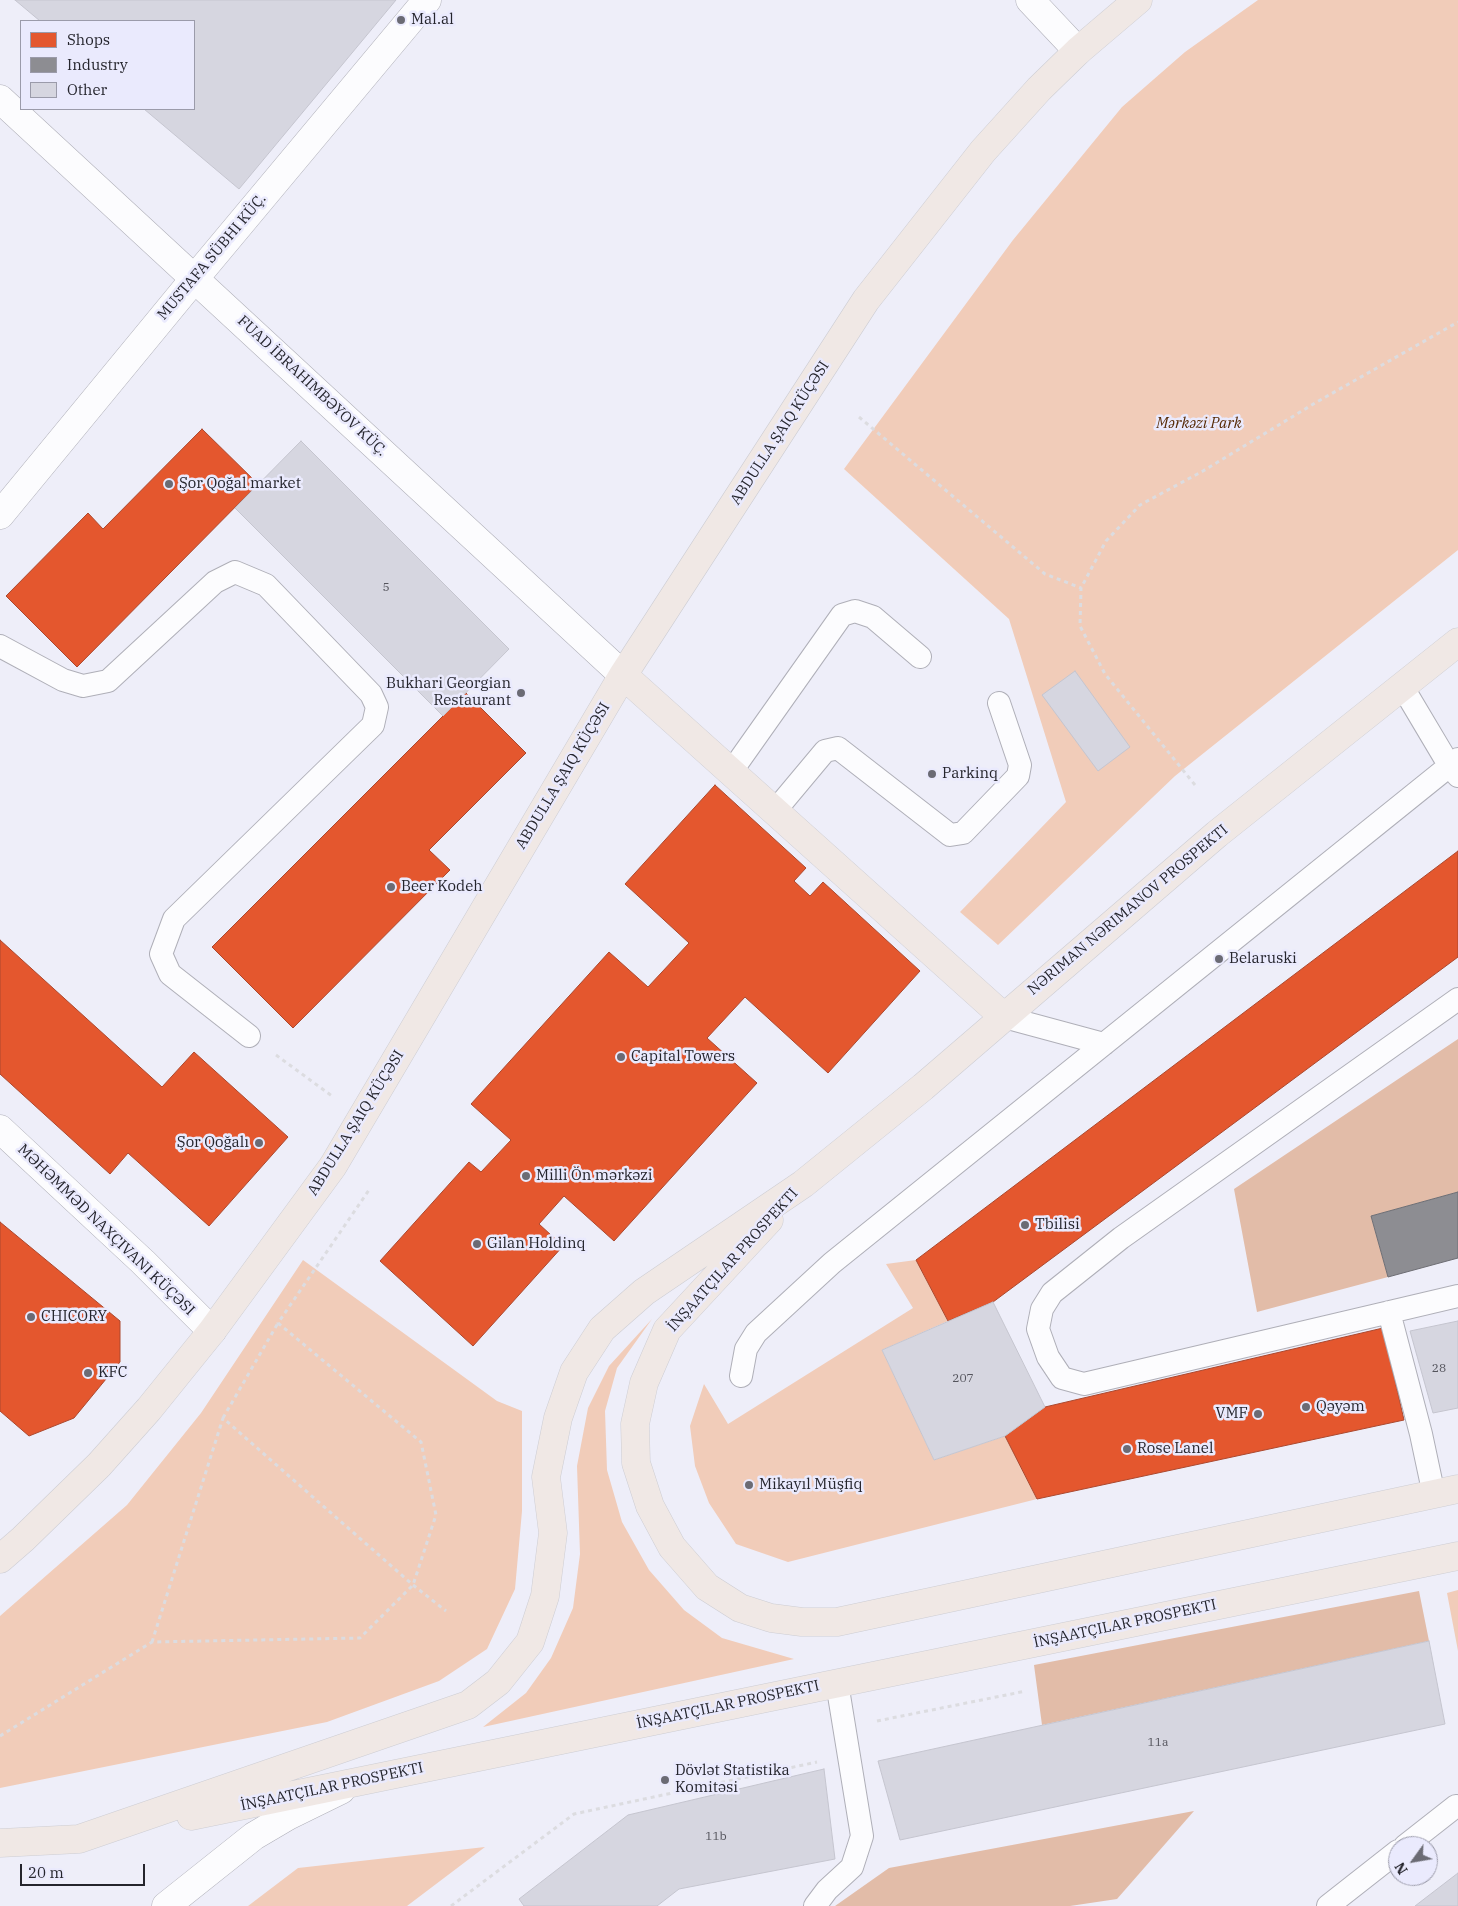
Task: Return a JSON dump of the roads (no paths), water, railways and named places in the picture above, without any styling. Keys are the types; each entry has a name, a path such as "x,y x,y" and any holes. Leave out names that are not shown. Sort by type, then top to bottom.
{"main road":[{"name":"ABDULLA ŞAIQ KÜÇƏSI","path":"0,1559 99,1465 149,1409 212,1331 333,1166 623,675 866,300 983,150 1039,89 1078,51 1138,0"},
{"name":"NƏRIMAN NƏRIMANOV PROSPEKTI","path":"803,1184 923,1087 1217,834 1458,642"},
{"path":"623,675 1004,1017"},
{"path":"803,1184 667,1330 644,1382 635,1424 636,1463 650,1506 672,1547 707,1587 740,1608 779,1619 802,1622 838,1622 1446,1492"},
{"path":"0,1843 79,1839 468,1705 498,1682 530,1642 545,1596 553,1533 546,1477 558,1418 574,1372 602,1329 644,1292 803,1184"},
{"path":"0,1860 79,1839 1458,1556"}],"street":[{"name":"MUSTAFA SÜBHI KÜÇ.","path":"0,515 427,0"},
{"path":"1030,0 1078,51"},
{"name":"FUAD İBRAHIMBƏYOV KÜÇ.","path":"0,99 623,675"},
{"path":"0,1129 143,1262 212,1331"},
{"path":"166,1906 254,1836 288,1816 358,1782"}],"lane":[{"path":"0,646 63,680 82,686 108,681 215,582 235,572 266,585 371,694 377,707 373,725 174,919 161,954 170,974 249,1036"},
{"path":"731,772 842,615 855,612 873,617 920,657"},
{"path":"740,1376 746,1349 756,1334 825,1269 1104,1044 1455,767 1402,686"},
{"path":"774,812 825,751 838,748 950,835 964,834 1018,776 1020,765 999,704"},
{"path":"1458,999 1121,1238 1052,1293 1042,1309 1038,1329 1048,1357 1062,1378 1084,1384 1458,1296"},
{"path":"1004,1017 1104,1044"},
{"path":"1389,1312 1421,1434 1446,1492"},
{"path":"815,1906 827,1890 852,1867 862,1836 837,1683"},
{"path":"1418,1836 1456,1806"},
{"path":"1328,1906 1388,1860"}],"place":[{"name":"Mal.al","path":"401,20"},
{"name":"Şor Qoğal market","path":"169,484"},
{"name":"Bukhari Georgian Restaurant","path":"521,693"},
{"name":"Parkinq","path":"932,774"},
{"name":"Beer Kodeh","path":"391,887"},
{"name":"Belaruski","path":"1219,959"},
{"name":"Capital Towers","path":"621,1057"},
{"name":"Şor Qoğalı","path":"259,1143"},
{"name":"Milli Ön mərkəzi","path":"526,1176"},
{"name":"Tbilisi","path":"1025,1225"},
{"name":"Gilan Holdinq","path":"477,1244"},
{"name":"CHICORY","path":"31,1317"},
{"name":"KFC","path":"88,1373"},
{"name":"Qəyəm","path":"1306,1407"},
{"name":"VMF","path":"1258,1414"},
{"name":"Rose Lanel","path":"1127,1449"},
{"name":"Mikayıl Müşfiq","path":"749,1485"},
{"name":"Dövlət Statistika Komitəsi","path":"665,1780"}],"park label":[{"name":"Mərkəzi Park","path":"1199,424"}]}
